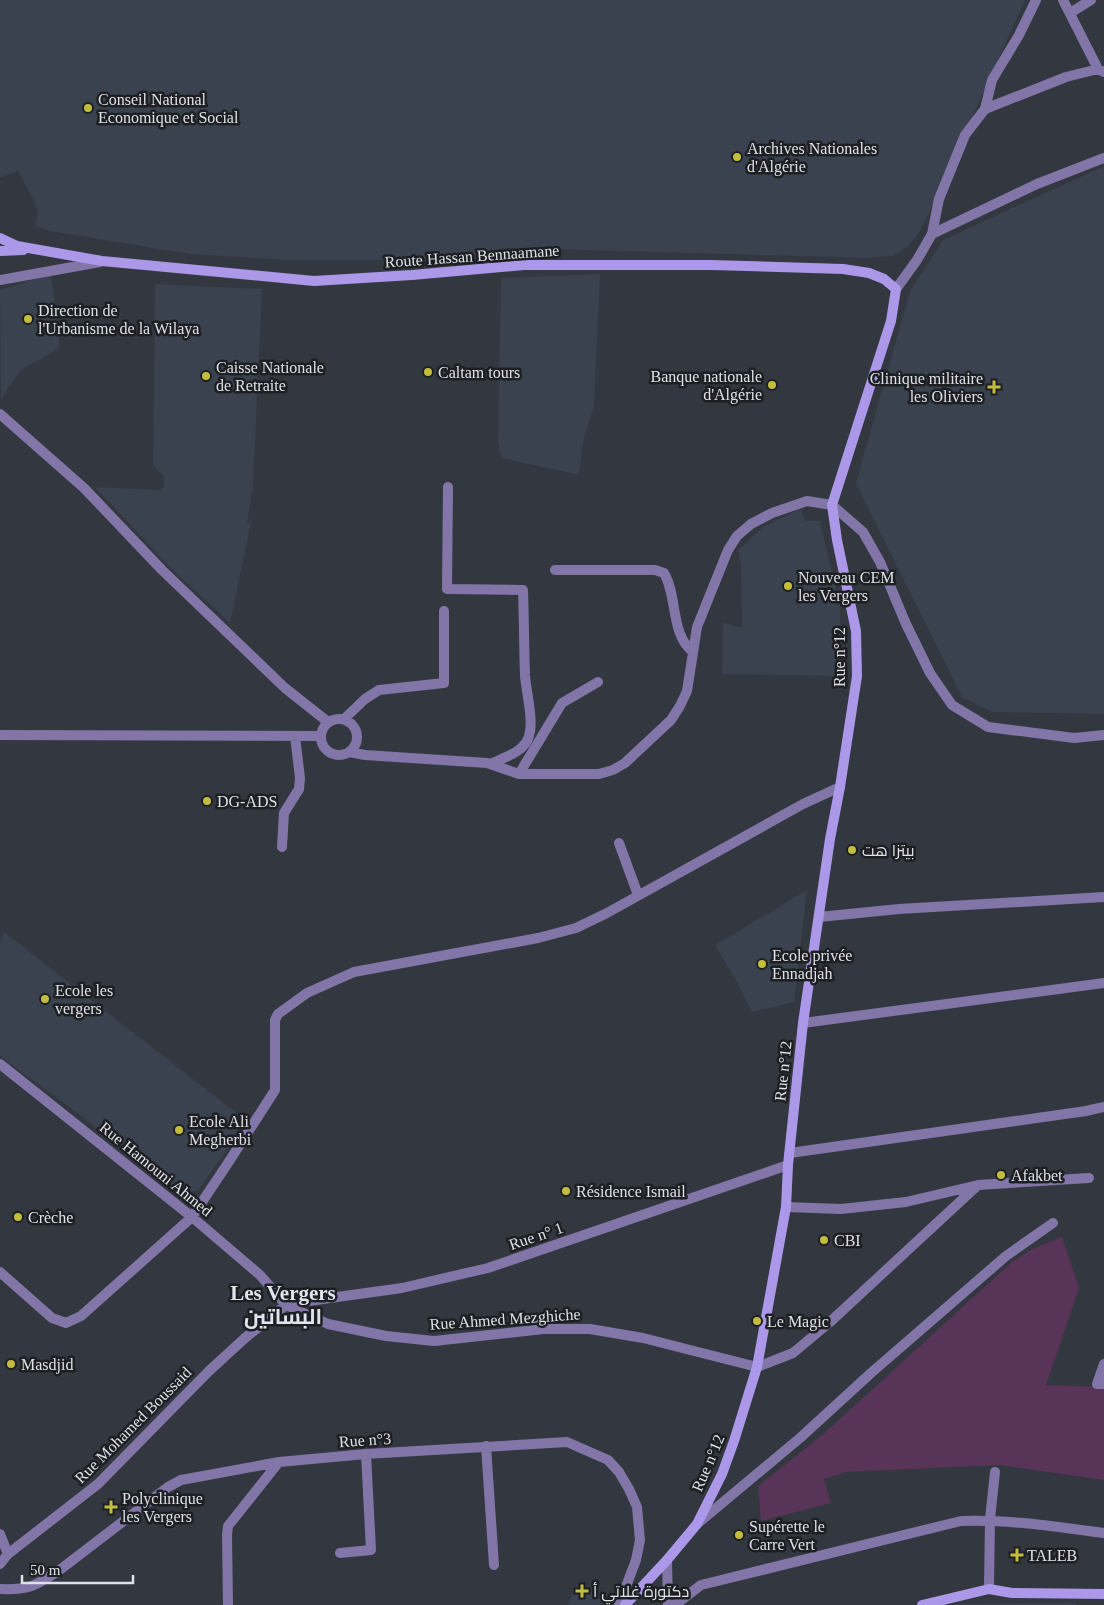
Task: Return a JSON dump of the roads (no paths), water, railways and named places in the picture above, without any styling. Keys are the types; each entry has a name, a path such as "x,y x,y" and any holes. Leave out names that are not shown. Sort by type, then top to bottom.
{"main road":[{"name":"Route Hassan Bennaamane","path":"0,238 17,246 102,261 314,281 524,265 711,265 843,269 869,273 884,279 896,289"},
{"name":"Route Hassan Bennaamane","path":"0,250 47,252"},
{"path":"832,505 891,321 896,289"},
{"name":"Rue n°12","path":"625,1605 697,1524 722,1474 757,1367 786,1207 788,1166 804,1022 830,839 857,676 856,631 837,540 832,505"},
{"path":"922,1605 989,1589 1012,1593 1104,1594"}],"street":[{"path":"896,289 917,260 932,234 939,198 965,135 985,109 992,80 1019,35 1036,0"},
{"path":"985,109 1066,77 1101,71 1063,0"},
{"path":"1070,13 1091,0"},
{"path":"932,234 1037,184 1104,158"},
{"path":"47,252 55,259 52,270"},
{"path":"0,280 102,261"},
{"path":"0,414 84,488 162,570 285,688 328,722"},
{"path":"448,487 448,589 523,590 525,676 530,714 529,736 524,745 516,752 490,764"},
{"path":"349,752 366,755 490,764 519,774 599,774 613,770 625,763 671,720 680,706 687,691 697,627 728,550 737,536 751,524 772,513 808,501 832,505 863,532 880,562 906,624 930,673 952,705 988,727 1074,738 1104,735"},
{"path":"555,570 654,570 664,573 670,582 678,627 683,641 686,647 693,652"},
{"path":"344,720 365,699 379,690 444,683 444,611"},
{"path":"519,774 562,703 598,682"},
{"path":"338,719 344,720 350,722 356,731 356,743 344,755 332,754 324,747 321,736 324,726 328,722 338,719"},
{"path":"0,735 321,736"},
{"path":"282,847 284,813 298,789 300,778 295,736"},
{"path":"0,1272 52,1318 66,1323 81,1316 192,1217 274,1090 275,1020 278,1014 307,993 354,972 538,938 576,928 607,914 803,804 840,787"},
{"path":"619,844 638,895"},
{"path":"819,917 1104,897"},
{"path":"804,1022 1104,983"},
{"name":"Rue Hamouni Ahmed","path":"0,1064 192,1217 260,1275 286,1304"},
{"path":"790,1153 1104,1108"},
{"name":"Rue n° 1","path":"286,1304 402,1288 488,1268 788,1166"},
{"path":"786,1207 841,1209 906,1202 978,1185 1089,1178"},
{"path":"757,1367 793,1353 830,1322 978,1185"},
{"path":"697,1524 800,1438 871,1373 1006,1256 1053,1223"},
{"name":"Rue Ahmed Mezghiche","path":"286,1304 328,1324 386,1336 434,1341 544,1329 590,1329 643,1338 757,1367"},
{"name":"Rue Mohamed Boussaid","path":"0,1564 8,1554 98,1484 209,1371 286,1304"},
{"path":"1104,1364 1097,1384 1104,1384"},
{"name":"Rue n°3","path":"0,1589 22,1589 39,1583 57,1572 168,1487 181,1480 279,1462 366,1454 567,1442 608,1460 619,1472 637,1507 640,1540 636,1560 619,1605"},
{"path":"486,1446 494,1564"},
{"path":"340,1553 371,1550 366,1454"},
{"path":"228,1605 228,1526 279,1462"},
{"path":"989,1589 990,1519 995,1472"},
{"path":"675,1605 701,1585 961,1521 990,1519 1104,1533"},
{"path":"0,1534 8,1554"},
{"path":"667,1560 668,1605"}],"place":[{"name":"Conseil National Economique et Social","path":"88,108"},
{"name":"Archives Nationales d'Algérie","path":"737,157"},
{"name":"Direction de l'Urbanisme de la Wilaya","path":"28,319"},
{"name":"Caltam tours","path":"428,372"},
{"name":"Caisse Nationale de Retraite","path":"206,376"},
{"name":"Banque nationale d'Algérie","path":"772,385"},
{"name":"Clinique militaire les Oliviers","path":"994,387"},
{"name":"Nouveau CEM les Vergers","path":"788,586"},
{"name":"DG-ADS","path":"207,801"},
{"name":"بيتزا هت","path":"852,850"},
{"name":"Ecole privée Ennadjah","path":"762,964"},
{"name":"Ecole les vergers","path":"45,999"},
{"name":"Ecole Ali Megherbi","path":"179,1130"},
{"name":"Afakbet","path":"1001,1175"},
{"name":"Résidence Ismail","path":"566,1191"},
{"name":"Crèche","path":"18,1217"},
{"name":"CBI","path":"824,1240"},
{"name":"Le Magic","path":"757,1321"},
{"name":"Masdjid","path":"11,1364"},
{"name":"Polyclinique les Vergers","path":"111,1507"},
{"name":"Supérette le Carre Vert","path":"739,1535"},
{"name":"TALEB","path":"1017,1555"},
{"name":"دكتورة غلاتي أ","path":"582,1591"}],"district":[{"name":"Les Vergers البساتين","path":"283,1305"}]}
